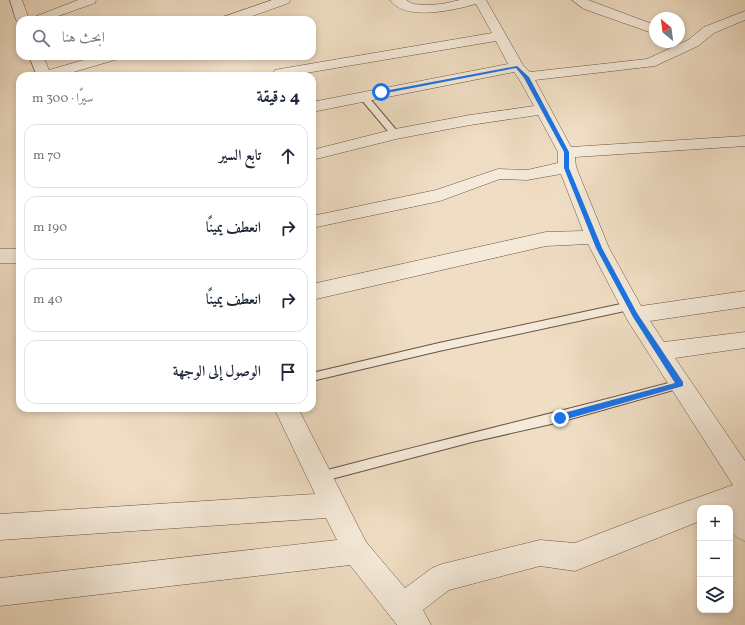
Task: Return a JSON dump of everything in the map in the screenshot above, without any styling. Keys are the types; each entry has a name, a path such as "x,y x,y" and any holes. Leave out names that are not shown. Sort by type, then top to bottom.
{"street":[{"path":"16,0 22,16"},
{"path":"46,16 90,0"},
{"path":"239,16 284,0"},
{"path":"396,0 410,7 432,9 458,5 474,0"},
{"path":"480,0 544,109 566,160 595,238 633,311 745,482"},
{"path":"578,0 589,6 649,28"},
{"path":"316,106 363,96 522,72 650,63 693,43 709,30 745,15"},
{"path":"286,72 501,36"},
{"path":"685,40 693,43"},
{"path":"38,60 42,72"},
{"path":"58,72 99,60"},
{"path":"316,154 395,134 470,120 544,109"},
{"path":"316,221 440,195 498,174 527,175 566,160 745,141"},
{"path":"316,291 546,239 595,238"},
{"path":"0,256 16,256"},
{"path":"633,311 745,299"},
{"path":"659,351 745,340"},
{"path":"288,412 356,551 409,616 442,578 540,553 575,556 697,511"},
{"path":"725,501 745,528"},
{"path":"0,527 334,505"},
{"path":"0,592 356,551"}],"lane":[{"path":"363,96 395,134"},
{"path":"316,376 439,346 633,311"},
{"path":"320,476 472,437 560,418 680,384"}],"route":[{"path":"381,92 517,67 526,77 544,109 566,152 566,168 599,248 635,315 680,384 560,418"}]}
